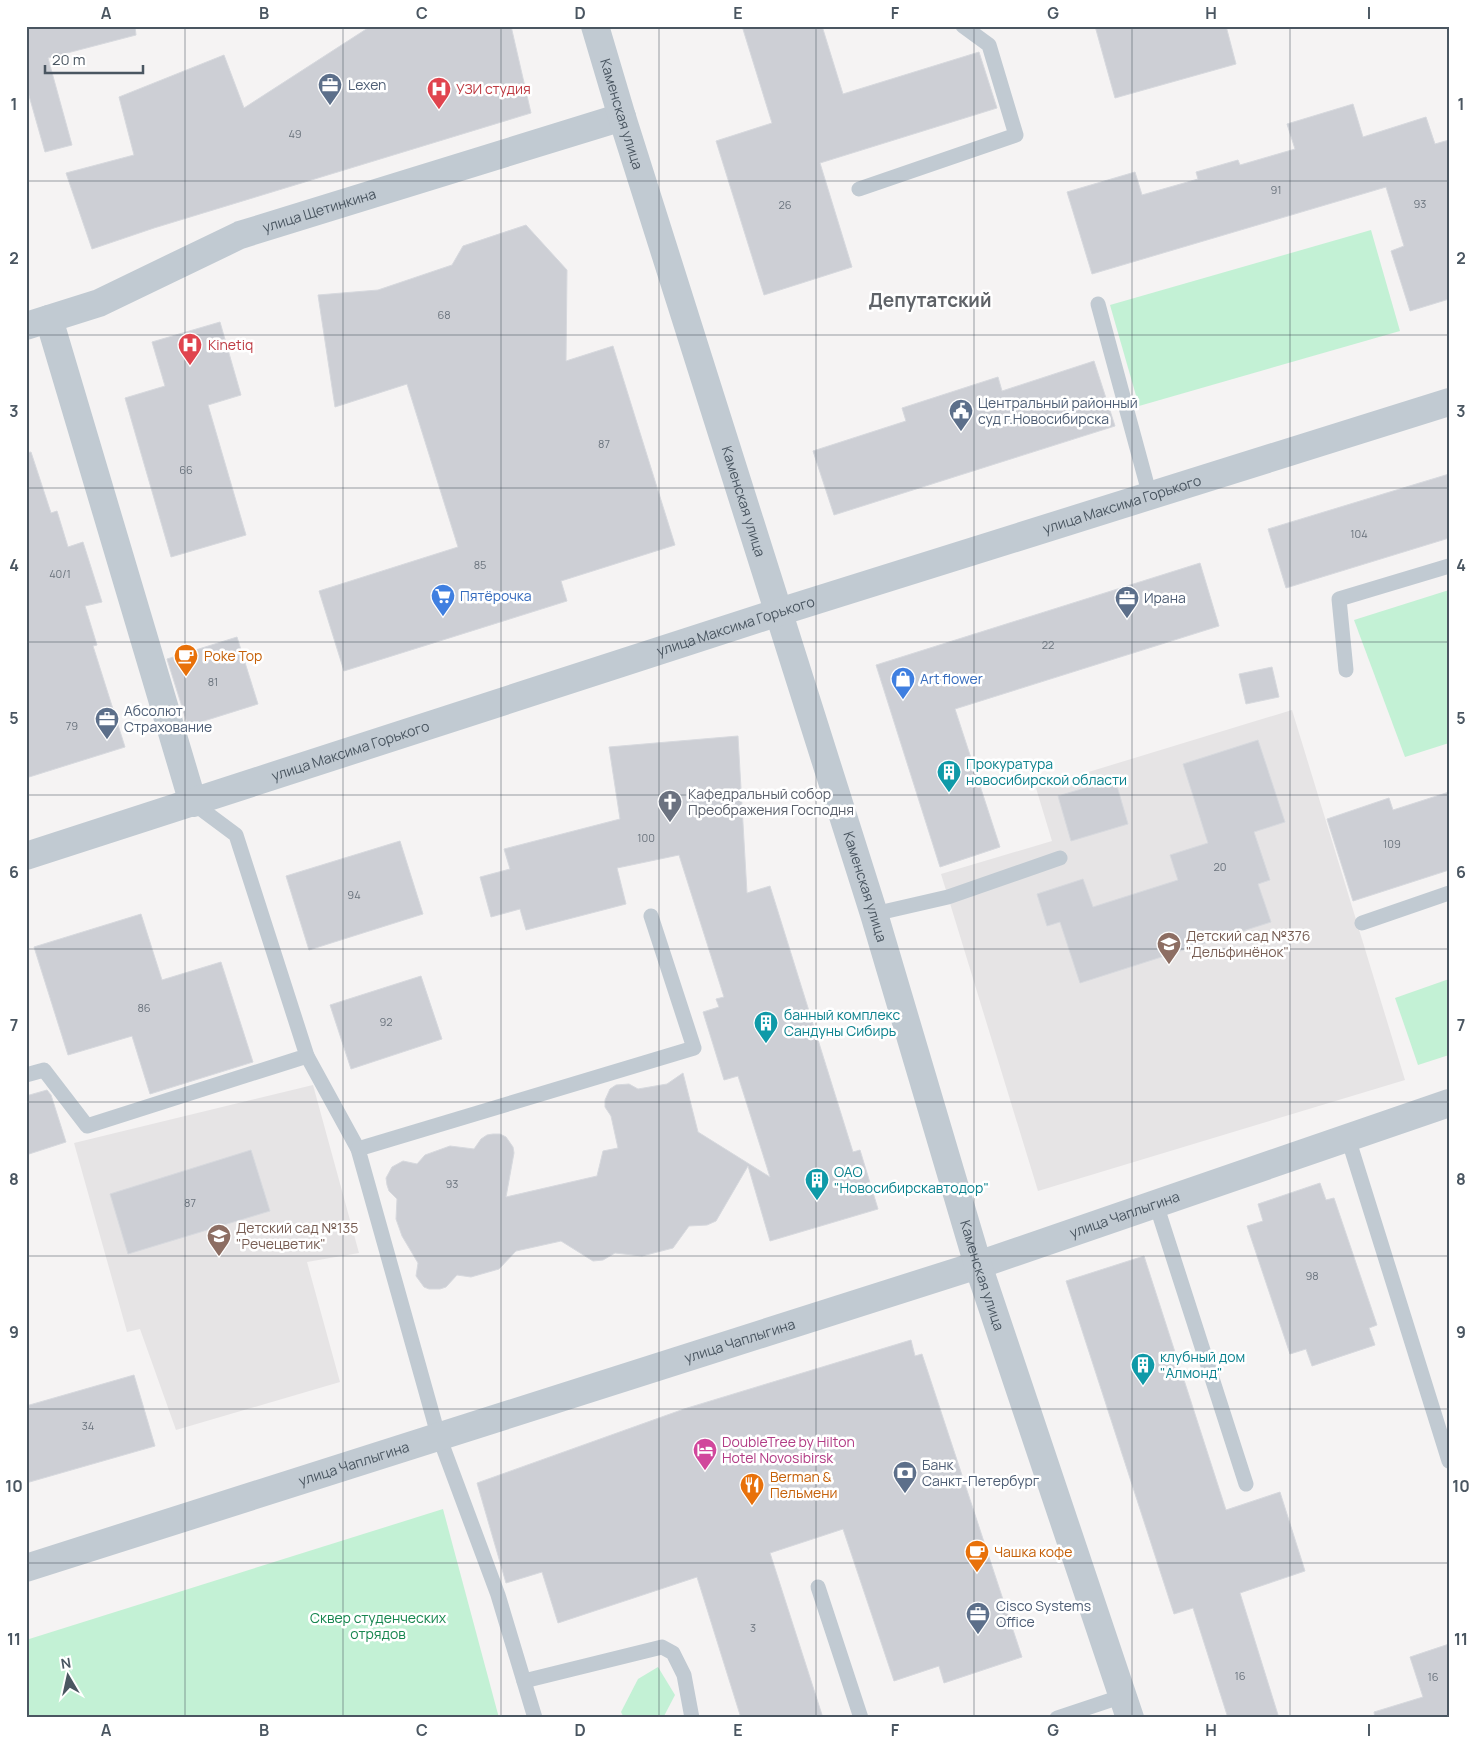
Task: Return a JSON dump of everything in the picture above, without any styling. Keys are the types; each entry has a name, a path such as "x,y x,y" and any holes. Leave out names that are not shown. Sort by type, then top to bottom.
{"street":[{"name":"Каменская улица","path":"595,26 622,117 874,914 978,1265 1127,1707"},
{"name":"улица Щетинкина","path":"38,322 99,303 240,235 622,117"},
{"path":"38,322 193,802"},
{"name":"улица Максима Горького","path":"26,856 780,612 1449,402"},
{"name":"улица Чаплыгина","path":"26,1568 978,1265 1449,1104"}],"lane":[{"path":"859,189 1016,135 989,45 962,26"},
{"path":"1098,304 1150,496"},
{"path":"1346,670 1338,599 1449,566"},
{"path":"193,802 236,835 307,1056 358,1150 439,1437 498,1595 534,1718"},
{"path":"874,914 948,897 1060,858"},
{"path":"1362,923 1449,893"},
{"path":"358,1150 694,1048 651,916"},
{"path":"27,1071 44,1070 87,1126 307,1056"},
{"path":"1348,1138 1449,1461"},
{"path":"1156,1204 1246,1484"},
{"path":"818,1587 862,1718"},
{"path":"524,1681 662,1647 673,1653 684,1675 692,1718"},
{"path":"1057,1718 1127,1707"}],"shaded area":[{"name":"Детский сад №376 \"Дельфинёнок\"","path":"1292,710 1405,1080 1038,1191 941,874 1052,841 1036,788"},
{"name":"Детский сад №135 \"Речецветик\"","path":"313,1085 359,1253 307,1262 340,1382 176,1430 140,1329 127,1332 74,1143"}],"green space":[{"path":"1371,230 1400,331 1139,406 1110,305"},
{"path":"1449,590 1449,743 1405,757 1354,620"},
{"path":"1449,979 1449,1055 1418,1065 1395,998"},
{"name":"Сквер студенческих отрядов","path":"443,1509 499,1718 26,1718 26,1640"},
{"path":"658,1667 675,1695 663,1718 624,1718 621,1712 638,1679"}],"building":[{"path":"26,26 135,26 136,35 48,58 72,145 45,152 26,85"},
{"path":"371,26 511,26 531,113 154,228 92,249 66,173 134,155 119,97 224,55 244,108"},
{"path":"742,26 822,26 843,94 979,52 997,108 820,163 852,267 764,295 716,141 772,123"},
{"path":"1095,26 1226,26 1236,64 1115,98"},
{"path":"1353,104 1363,137 1426,117 1435,144 1449,140 1449,299 1410,311 1391,251 1404,246 1386,187 1092,274 1067,192 1135,172 1142,195 1198,179 1196,172 1238,160 1240,165 1295,149 1287,124"},
{"path":"526,225 567,270 566,361 613,346 675,545 561,581 567,601 344,671 319,591 458,547 407,384 335,407 318,295 378,290 452,265 463,246"},
{"path":"220,322 241,395 208,405 246,535 171,557 125,398 165,386 152,342"},
{"path":"1094,361 1115,426 834,515 813,451 906,421 902,408 998,377 1002,391"},
{"path":"31,452 51,513 57,511 68,547 83,542 102,602 85,606 97,645 93,646 125,747 26,778 26,453"},
{"path":"1449,474 1449,538 1286,588 1268,529"},
{"path":"1200,563 1219,626 955,709 1000,847 940,867 876,665"},
{"path":"237,637 258,704 188,726 167,659"},
{"path":"1272,667 1279,697 1246,704 1239,674"},
{"path":"738,736 747,893 770,886 853,1152 860,1150 878,1209 770,1241 748,1166 716,1221 707,1225 689,1226 673,1248 642,1256 615,1253 603,1260 593,1261 561,1241 516,1251 499,1269 471,1277 457,1275 446,1287 429,1289 424,1287 416,1276 418,1263 402,1236 396,1219 397,1199 389,1191 386,1178 392,1167 403,1161 417,1164 425,1155 450,1146 474,1149 481,1139 487,1135 500,1134 506,1137 513,1147 514,1153 506,1197 597,1176 603,1151 618,1148 611,1116 605,1107 605,1100 610,1089 616,1085 629,1084 638,1089 667,1084 683,1073 698,1132 770,1177 738,1076 724,1080 703,1012 719,1007 716,999 724,997 679,855 617,868 626,904 526,930 520,909 491,917 480,877 510,869 504,849 620,819 609,747"},
{"path":"1258,740 1285,822 1254,832 1270,880 1258,884 1271,922 1080,983 1060,922 1047,926 1037,894 1083,879 1093,907 1178,880 1170,855 1208,843 1183,764"},
{"path":"1115,779 1128,824 1071,841 1058,796"},
{"path":"1449,792 1449,870 1353,901 1327,819 1389,798 1393,810"},
{"path":"400,841 423,914 309,950 286,876"},
{"path":"141,914 162,980 221,962 253,1062 150,1094 132,1036 68,1055 34,947"},
{"path":"421,976 442,1039 351,1069 330,1005"},
{"path":"47,1090 51,1095 66,1142 26,1155 26,1096"},
{"path":"251,1150 270,1211 128,1254 110,1194"},
{"path":"1320,1183 1326,1200 1334,1198 1377,1325 1369,1328 1375,1345 1312,1366 1306,1349 1290,1354 1247,1226 1263,1221 1258,1204"},
{"name":"клубный дом \"Алмонд\"","path":"1144,1256 1226,1510 1280,1492 1305,1571 1240,1593 1279,1718 1228,1718 1193,1608 1174,1614 1066,1281"},
{"name":"Berman & Пельмени","path":"911,1340 915,1356 922,1354 1022,1657 944,1683 939,1666 894,1681 843,1529 770,1553 823,1718 741,1718 697,1577 558,1623 542,1572 506,1583 477,1483 684,1409"},
{"path":"134,1375 155,1446 26,1483 26,1406"},
{"path":"1449,1644 1449,1718 1375,1718 1374,1712 1423,1697 1410,1657"}],"place":[{"name":"Lexen","path":"330,106"},
{"name":"УЗИ студия","path":"439,110"},
{"name":"Kinetiq","path":"190,366"},
{"name":"Центральный районный суд г.Новосибирска","path":"961,432"},
{"name":"Пятёрочка","path":"443,617"},
{"name":"Ирана","path":"1127,619"},
{"name":"Poke Top","path":"186,677"},
{"name":"Art flower","path":"903,700"},
{"name":"Абсолют Страхование","path":"107,740"},
{"name":"Прокуратура новосибирской области","path":"949,793"},
{"name":"Кафедральный собор Преображения Господня","path":"670,823"},
{"name":"Детский сад №376 \"Дельфинёнок\"","path":"1169,965"},
{"name":"банный комплекс Сандуны Сибирь","path":"766,1044"},
{"name":"ОАО \"Новосибирскавтодор\"","path":"817,1201"},
{"name":"Детский сад №135 \"Речецветик\"","path":"219,1257"},
{"name":"клубный дом \"Алмонд\"","path":"1143,1386"},
{"name":"DoubleTree by Hilton Hotel Novosibirsk","path":"705,1471"},
{"name":"Банк Санкт-Петербург","path":"905,1494"},
{"name":"Berman & Пельмени","path":"752,1506"},
{"name":"Чашка кофе","path":"977,1573"},
{"name":"Cisco Systems Office","path":"978,1635"}],"district":[{"name":"Депутатский","path":"930,300"}]}
